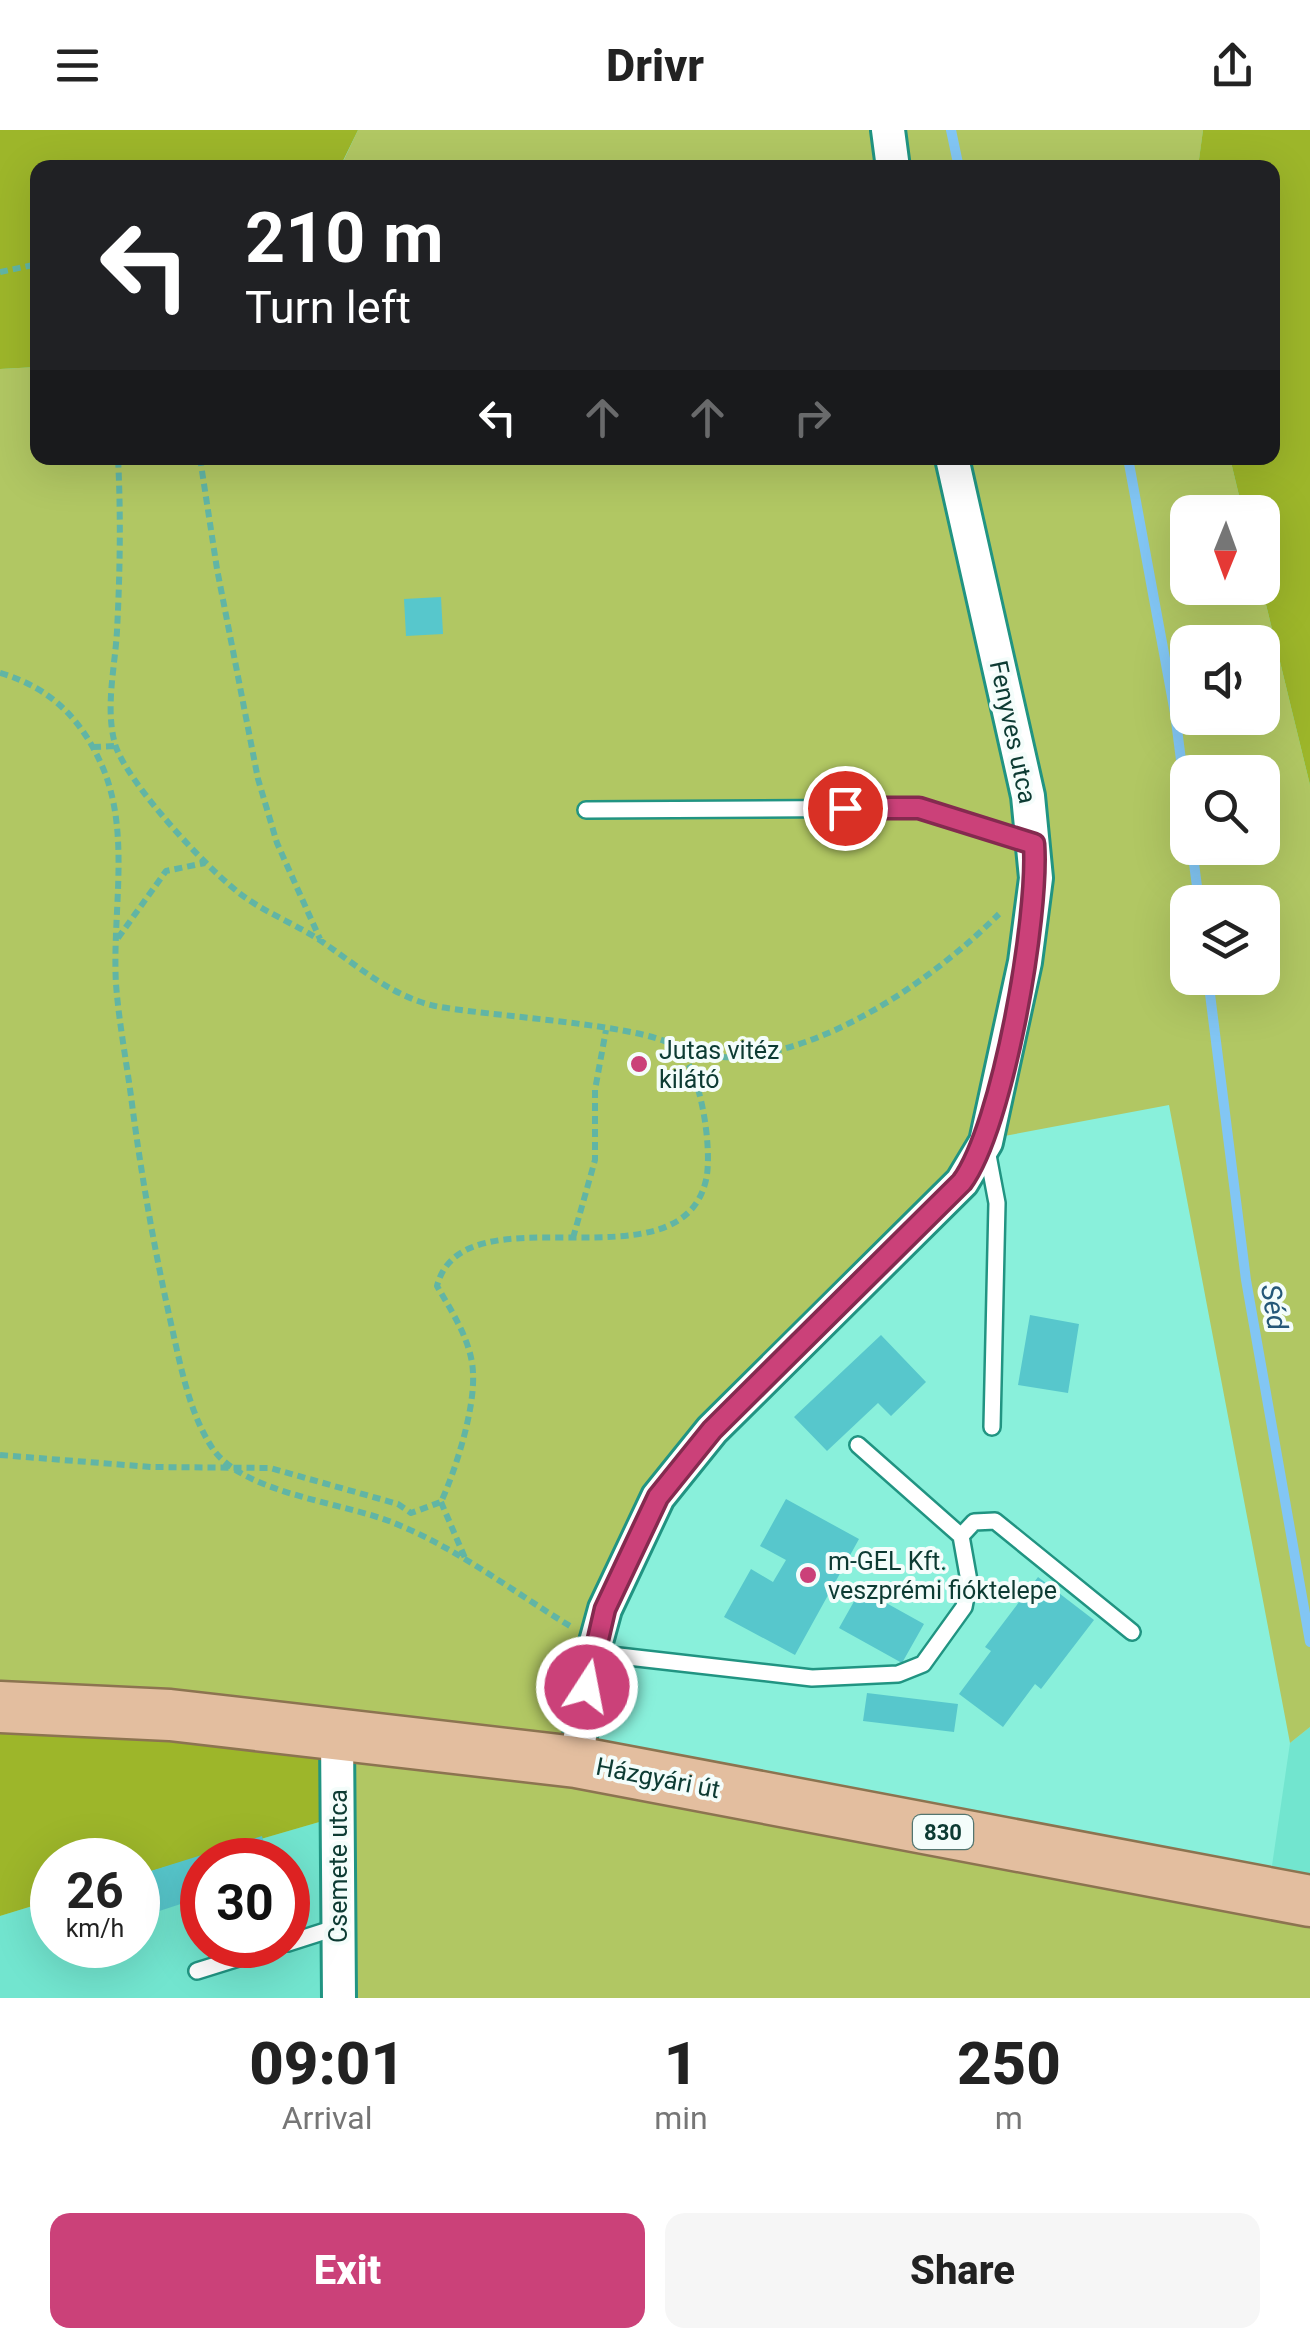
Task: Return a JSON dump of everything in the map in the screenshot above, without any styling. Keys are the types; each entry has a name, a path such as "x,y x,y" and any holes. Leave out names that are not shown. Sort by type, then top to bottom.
{"main road":[{"name":"Házgyári út","path":"0,1706 170,1715 576,1762 1310,1901"}],"street":[{"path":"888,130 893,160"},
{"name":"Fenyves utca","path":"576,1762 594,1648 618,1577 658,1497 712,1430 962,1182 986,1142 1025,962 1036,878 1028,796 954,465"},
{"name":"Csemete utca","path":"337,1734 339,1998"}],"lane":[{"path":"586,810 919,808 1034,844"},
{"path":"986,1142 997,1203 992,1427"},
{"path":"594,1648 812,1678 898,1674 923,1664 964,1607 969,1581 961,1536 858,1446"},
{"path":"961,1536 974,1522 995,1521 1132,1632"},
{"path":"310,1936 338,1927"},
{"path":"196,1971 206,1968"}],"path":[{"path":"0,272 30,266"},
{"path":"118,465 122,546 113,678 116,746 166,820 246,898 321,940 410,999 485,1015 657,1040 682,1054 739,1057 801,1041 869,1014 990,923 1036,878"},
{"path":"201,465 258,779 277,842 321,940"},
{"path":"0,674 42,688 76,720 106,776 116,820 116,982 151,1236 189,1394 216,1454 273,1486 393,1522 466,1560 594,1648"},
{"path":"93,747 116,746"},
{"path":"118,939 166,871 206,863"},
{"path":"573,1238 595,1160 595,1090 606,1030"},
{"path":"0,1455 151,1468 270,1468 398,1504 411,1513 441,1502 454,1473 474,1373 465,1339 437,1286 441,1273 458,1253 484,1245 671,1226 691,1215 700,1202 708,1151 698,1092 682,1054"},
{"path":"441,1502 466,1560"}],"shaded area":[{"path":"358,130 1203,130 1199,160 344,160"},
{"path":"30,367 30,465 1232,465 1239,495 1170,495 1170,605 1266,605 1271,625 1170,625 1170,735 1280,735 1280,662 1310,785 1310,1727 1290,1743 1169,1105 983,1140 655,1498 571,1765 1310,1901 1310,1998 345,1998 340,1816 0,1701 0,369"},
{"path":"1310,1727 1310,1901 1268,1893 1290,1743"},
{"path":"340,1816 345,1998 0,1998 0,1916 30,1907 30,1968 160,1968 160,1869 180,1863 180,1968 310,1968 310,1838 265,1838"}],"green space":[{"path":"0,130 358,130 343,160 30,160 30,367 0,369"},
{"path":"1203,130 1310,130 1310,785 1280,662 1280,625 1271,625 1266,605 1280,605 1280,495 1239,495 1232,465 1280,465 1280,160 1199,160"},
{"path":"0,1701 339,1738 340,1816 265,1838 180,1838 180,1863 160,1869 160,1838 30,1838 30,1907 0,1916"}],"building":[{"path":"441,597 443,634 406,636 404,599"},
{"path":"1030,1315 1079,1324 1068,1393 1018,1385"},
{"path":"881,1335 926,1382 891,1416 878,1403 827,1451 794,1417"},
{"name":"m-GEL Kft. veszprémi fióktelepe","path":"786,1499 859,1539 795,1655 724,1617 751,1569 773,1582 786,1560 760,1546"},
{"path":"1038,1577 1094,1620 1041,1689 1035,1684 1003,1727 959,1694 991,1651 985,1647"},
{"path":"861,1589 924,1624 902,1663 839,1628"},
{"path":"867,1693 958,1704 954,1732 863,1721"},
{"path":"180,1862 180,1904 160,1911 160,1868"}],"waterway":[{"name":"Séd","path":"951,130 957,160"},
{"name":"Séd","path":"1129,465 1180,755"},
{"name":"Séd","path":"1194,865 1197,885"},
{"name":"Séd","path":"1210,995 1246,1280 1310,1642"}],"place":[{"name":"Jutas vitéz kilátó","path":"639,1064"},
{"name":"m-GEL Kft. veszprémi fióktelepe","path":"808,1575"}],"route":[{"path":"587,1687 605,1609 658,1497 712,1430 962,1182 986,1142 1025,962 1036,878 1034,844 919,808 845,808"}]}
